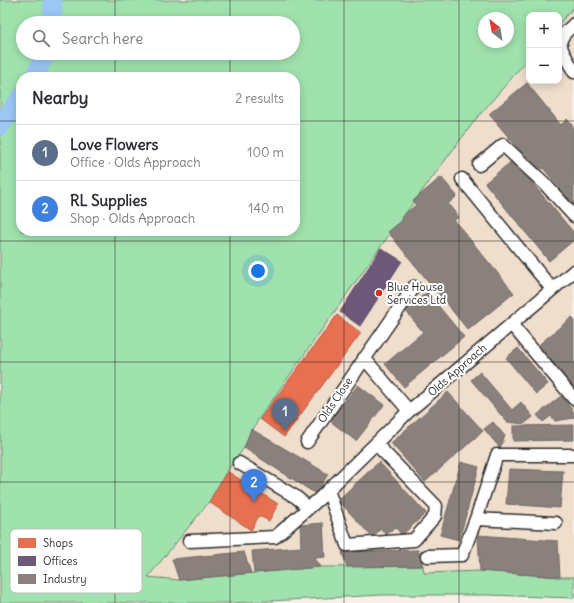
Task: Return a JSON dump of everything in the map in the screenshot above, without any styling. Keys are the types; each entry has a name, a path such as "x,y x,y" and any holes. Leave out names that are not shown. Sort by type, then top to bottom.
{"street":[{"path":"574,24 564,34 560,41 562,50 574,72"},
{"path":"479,165 503,145 544,183 574,216"},
{"path":"462,179 552,289"},
{"name":"Olds Approach","path":"190,541 275,537 309,508 409,411 574,272"},
{"name":"Olds Close","path":"306,442 414,287"},
{"path":"511,324 574,399"},
{"path":"364,358 409,411"},
{"path":"328,490 347,545 414,540 435,516 436,506 376,444"},
{"path":"427,556 462,555 476,519 497,455 574,455"},
{"path":"239,463 296,497 309,508"},
{"path":"476,519 556,523"}],"shaded area":[{"path":"574,7 574,577 480,571 424,573 423,566 320,567 179,580 148,577 209,502 227,471 244,448 251,429 388,232 476,119 526,61 526,84 562,84 562,21"}],"green space":[{"path":"0,0 574,0 574,7 562,21 562,12 526,12 526,61 476,119 381,246 258,420 244,448 227,471 209,502 148,577 179,580 320,567 423,566 424,573 480,571 574,577 574,598 489,595 382,595 232,603 0,603"}],"building: Shops":[{"path":"337,315 361,333 284,437 260,419"},
{"path":"227,471 278,504 269,521 259,516 251,530 209,502"}],"building: Offices":[{"path":"381,248 402,261 360,326 340,312"}],"building: Industry":[{"path":"526,84 528,84 561,125 567,119 574,128 574,205 543,168 538,172 489,114"},
{"path":"513,160 574,233 574,240 549,261 485,183"},
{"path":"441,177 457,196 448,204 459,217 454,220 514,293 468,330 388,232 403,220 401,217 416,205 413,201"},
{"path":"427,292 464,337 404,387 385,364 423,332 405,310"},
{"path":"572,317 574,319 574,394 535,348"},
{"path":"518,348 548,384 536,394 506,358"},
{"path":"480,372 512,410 521,402 533,417 524,424 507,422 471,380"},
{"path":"358,385 384,405 356,441 330,421"},
{"path":"448,392 483,431 425,482 391,443"},
{"path":"561,396 574,412 574,418 555,421 551,416 543,422 537,415"},
{"path":"493,422 505,436 500,448 484,429"},
{"path":"574,425 574,440 513,441 513,426"},
{"path":"251,429 328,474 316,494 244,448"},
{"path":"379,462 426,513 402,535 395,527 386,535 381,529 372,537 338,500"},
{"path":"461,462 479,467 459,540 440,535"},
{"path":"509,469 563,471 560,508 506,504"},
{"path":"323,523 325,557 314,558 320,567 254,573 252,551 301,547 300,525"},
{"path":"478,535 558,541 560,577 480,571"},
{"path":"418,550 423,566 347,567 342,552"},
{"path":"244,552 251,573 179,580 172,559"}],"waterway":[{"path":"52,16 53,0"},
{"path":"36,72 42,60"},
{"path":"0,126 16,104"}],"place":[{"name":"Blue House Services Ltd","path":"379,293"},
{"name":"Love Flowers","path":"285,431"},
{"name":"RL Supplies","path":"254,502"}]}
